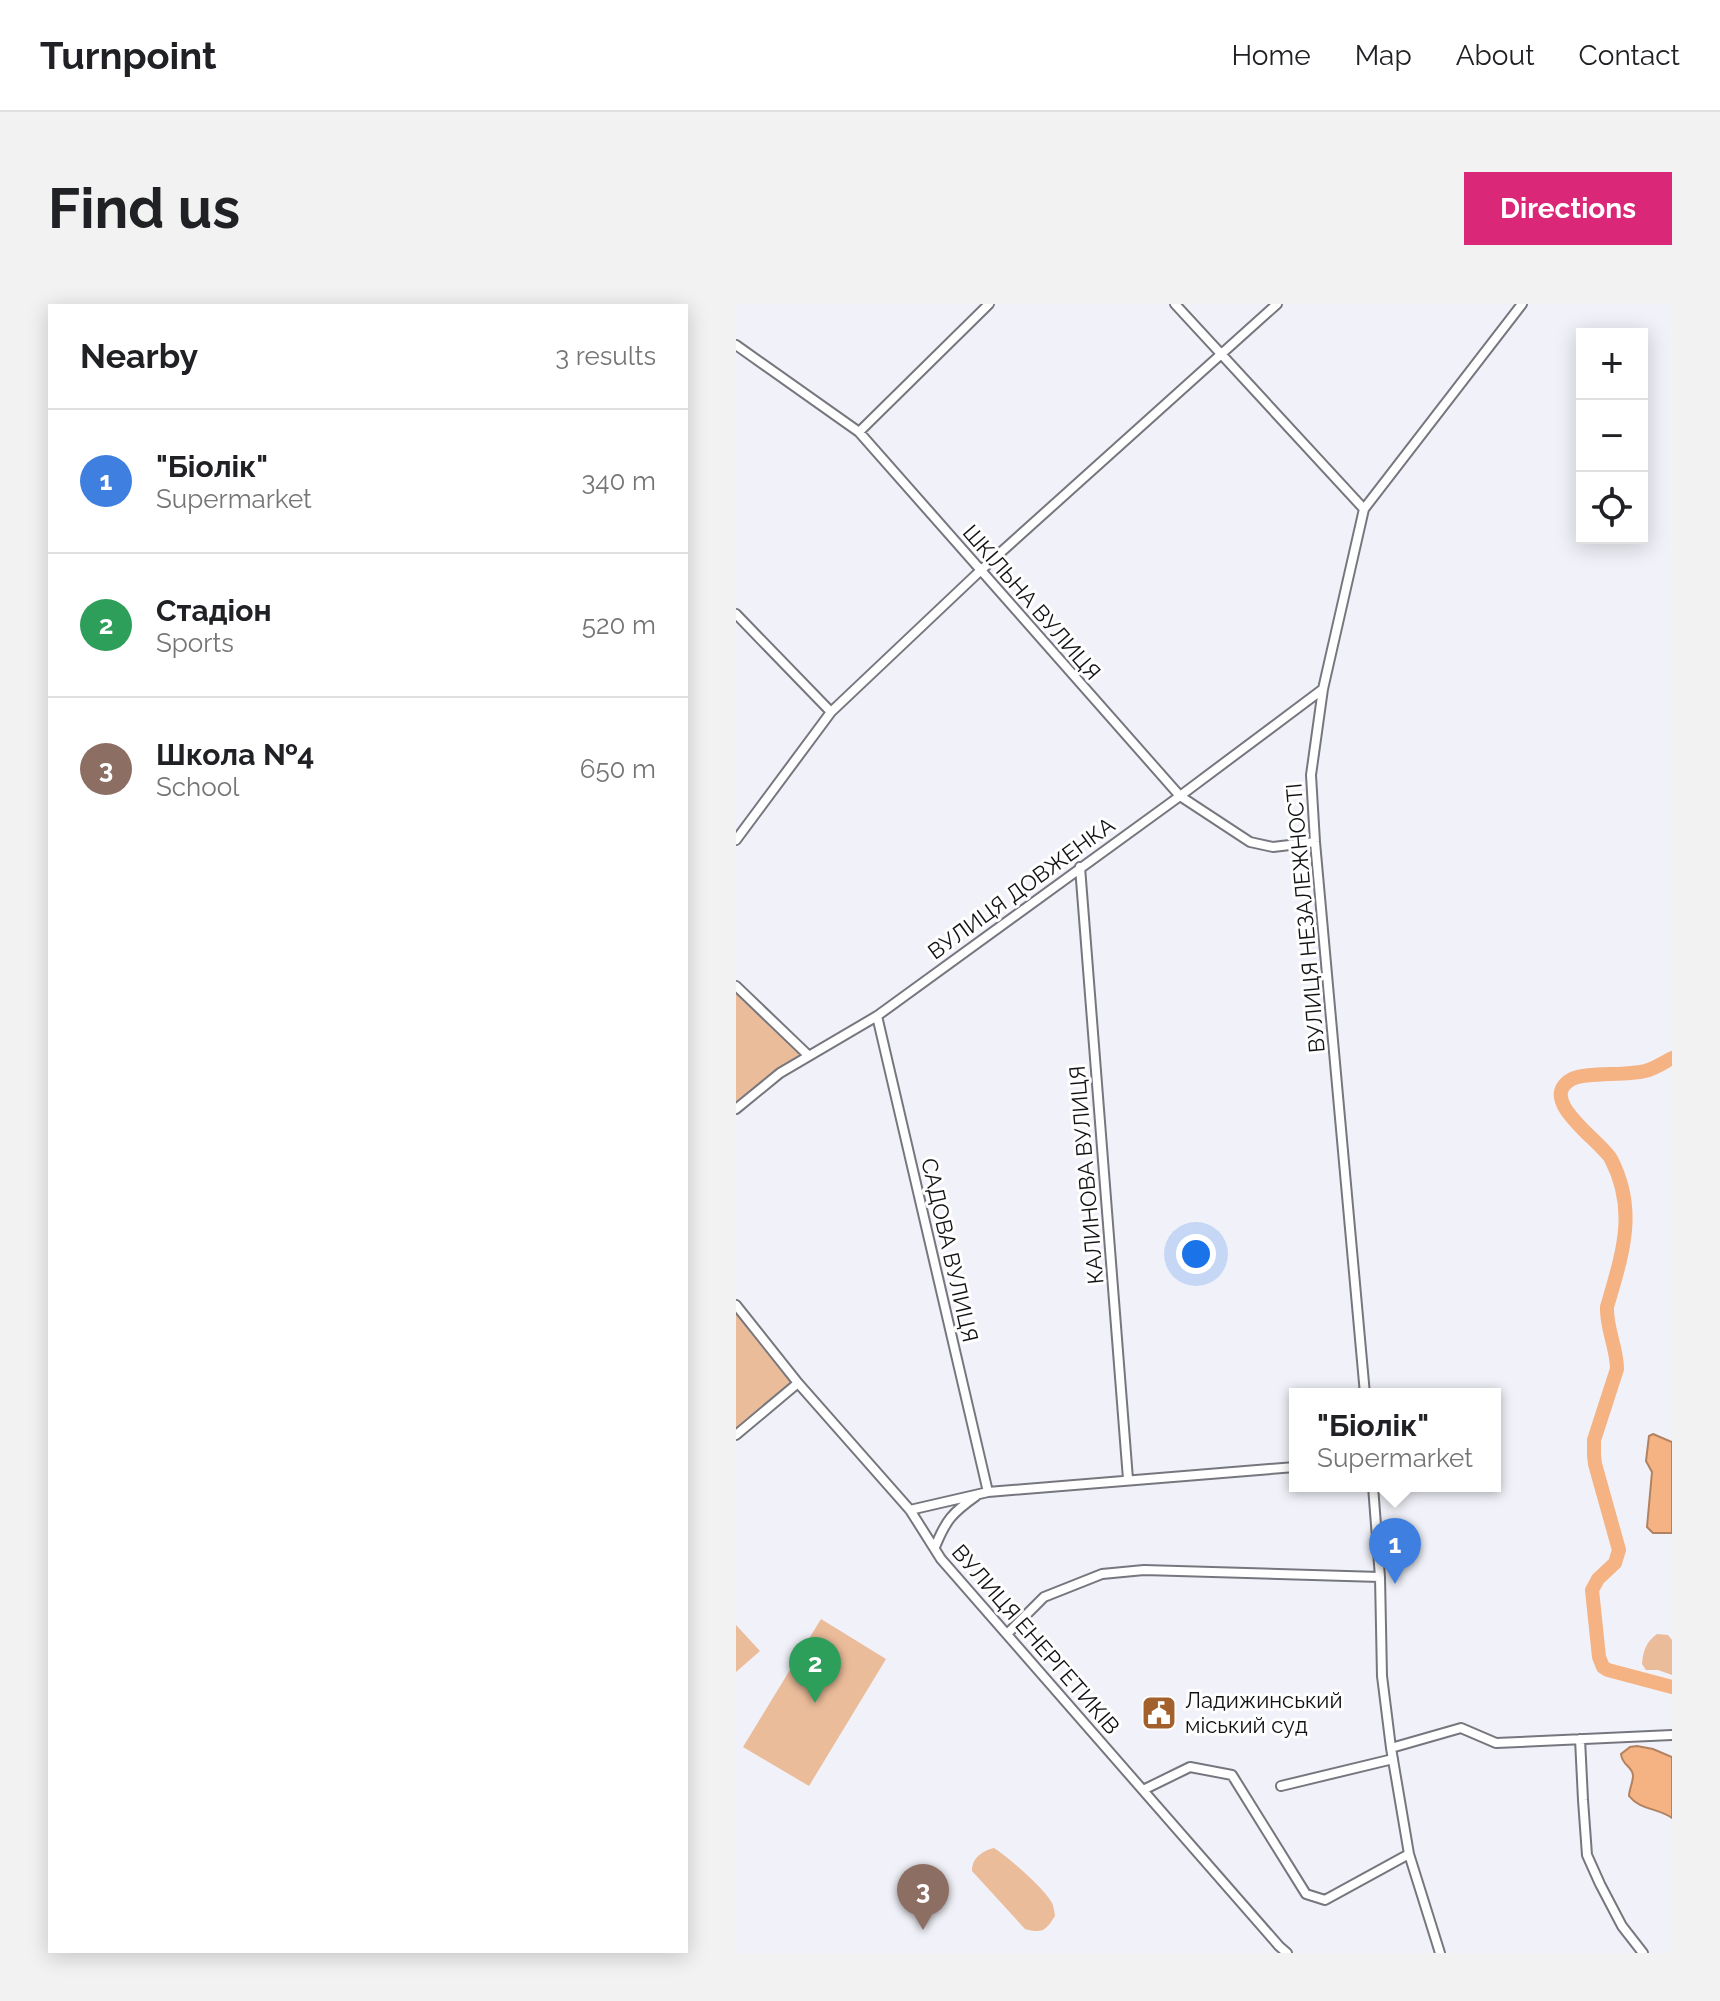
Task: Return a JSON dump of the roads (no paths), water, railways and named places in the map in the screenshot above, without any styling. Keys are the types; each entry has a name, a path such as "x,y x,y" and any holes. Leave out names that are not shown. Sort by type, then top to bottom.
{"street":[{"path":"859,432 989,304"},
{"path":"1175,304 1364,509"},
{"path":"736,840 831,712 980,571 1277,304"},
{"name":"ВУЛИЦЯ НЕЗАЛЕЖНОСТІ","path":"1364,1388 1311,775 1323,689 1364,509 1522,304"},
{"name":"ШКІЛЬНА ВУЛИЦЯ","path":"736,345 859,432 1180,796 1250,842 1273,847 1315,842"},
{"path":"736,614 831,712"},
{"name":"ВУЛИЦЯ ДОВЖЕНКА","path":"736,1109 780,1073 877,1016 1323,689"},
{"name":"КАЛИНОВА ВУЛИЦЯ","path":"1080,867 1128,1479"},
{"path":"736,986 809,1056"},
{"name":"САДОВА ВУЛИЦЯ","path":"877,1016 983,1493"},
{"name":"ВУЛИЦЯ ЕНЕРГЕТИКІВ","path":"736,1305 798,1383 910,1510 941,1559 1282,1951"},
{"path":"736,1435 798,1383"},
{"path":"910,1510 983,1493 1289,1467"},
{"path":"1373,1492 1380,1577 1382,1676 1391,1748 1409,1854 1440,1953"},
{"path":"935,1547 955,1511 983,1493"},
{"path":"1007,1634 1044,1597 1102,1574 1144,1570 1380,1577"},
{"path":"1391,1748 1461,1728 1496,1743 1672,1735"},
{"path":"1580,1739 1587,1855 1622,1926 1643,1953"},
{"path":"1281,1786 1393,1759"},
{"path":"1143,1790 1190,1767 1232,1775 1306,1894 1325,1900 1409,1854"}],"waterway":[{"path":"1672,1058 1645,1071 1572,1079 1563,1087 1561,1097 1565,1108 1611,1159 1619,1178 1626,1215 1622,1251 1607,1307 1617,1369 1594,1440 1595,1464 1619,1550 1615,1563 1598,1579 1592,1590 1599,1657 1603,1667 1608,1670 1672,1687"}],"place":[{"name":"\"Біолік\"","path":"1395,1584"},
{"name":"Стадіон","path":"815,1703"},
{"name":"Ладижинський міський суд","path":"1159,1713"},
{"name":"Школа №4","path":"923,1930"}]}
